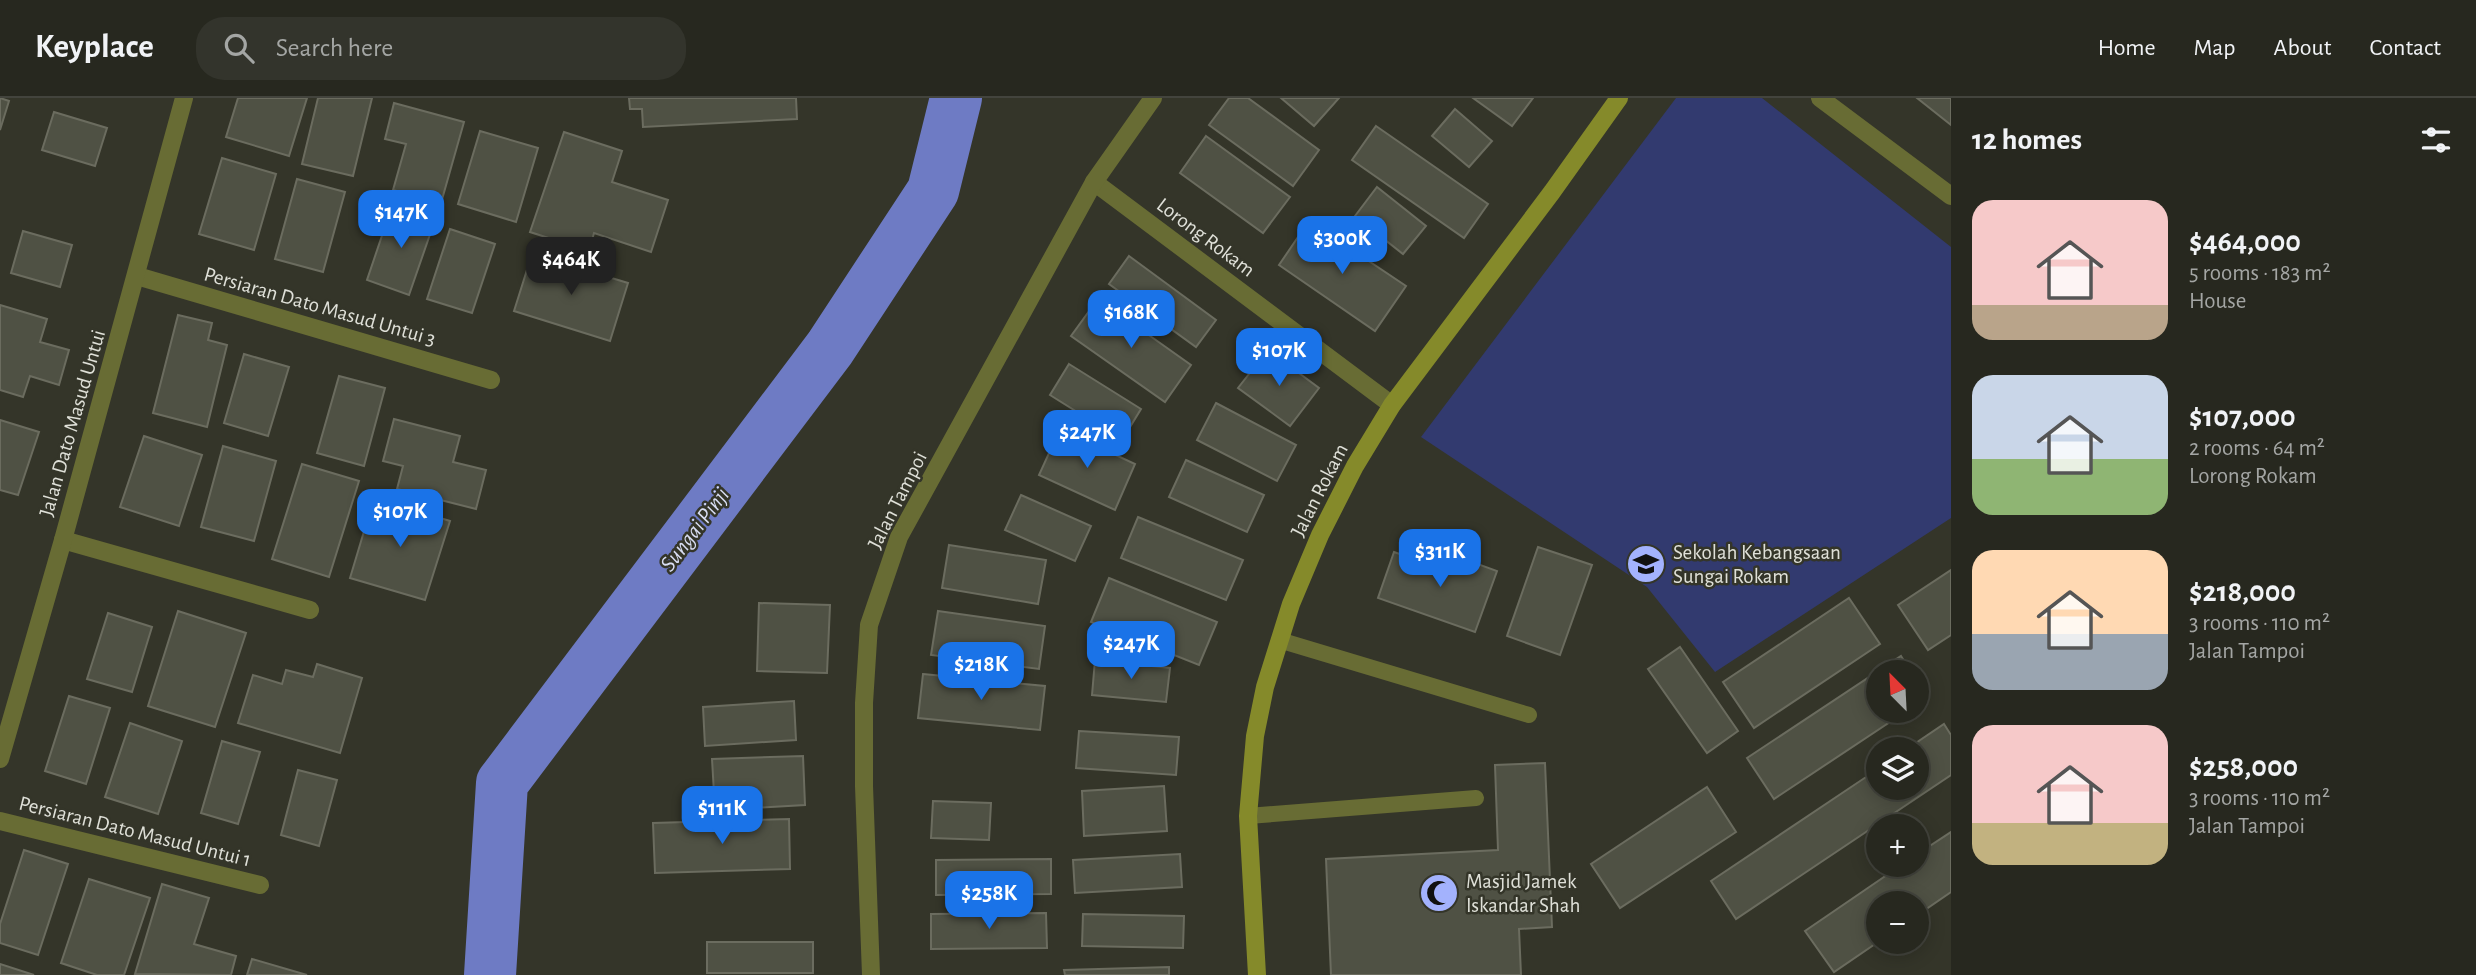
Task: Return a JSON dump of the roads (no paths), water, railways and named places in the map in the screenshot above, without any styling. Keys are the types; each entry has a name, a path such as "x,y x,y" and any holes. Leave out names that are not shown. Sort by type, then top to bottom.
{"main road":[{"name":"Jalan Rokam","path":"1257,975 1248,816 1255,736 1265,687 1291,604 1320,535 1355,466 1392,405 1619,98"}],"street":[{"name":"Jalan Dato Masud Untui","path":"0,759 137,276 184,98"},
{"name":"Jalan Tampoi","path":"871,975 864,758 864,703 870,625 899,537 1094,182 1153,98"},
{"path":"1820,98 1951,196"},
{"name":"Lorong Rokam","path":"1094,182 1392,405"},
{"name":"Persiaran Dato Masud Untui 3","path":"137,276 491,380"},
{"path":"63,540 310,610"},
{"name":"Persiaran Dato Masud Untui 1","path":"0,821 260,885"}],"lane":[{"path":"1279,640 1529,715"},
{"path":"1248,816 1476,798"}],"waterway":[{"name":"Sungai Pinji","path":"490,975 502,783 830,348 933,191 956,98"}],"place":[{"name":"Sekolah Kebangsaan Sungai Rokam","path":"1646,564"},
{"name":"Masjid Jamek Iskandar Shah","path":"1439,893"}]}
